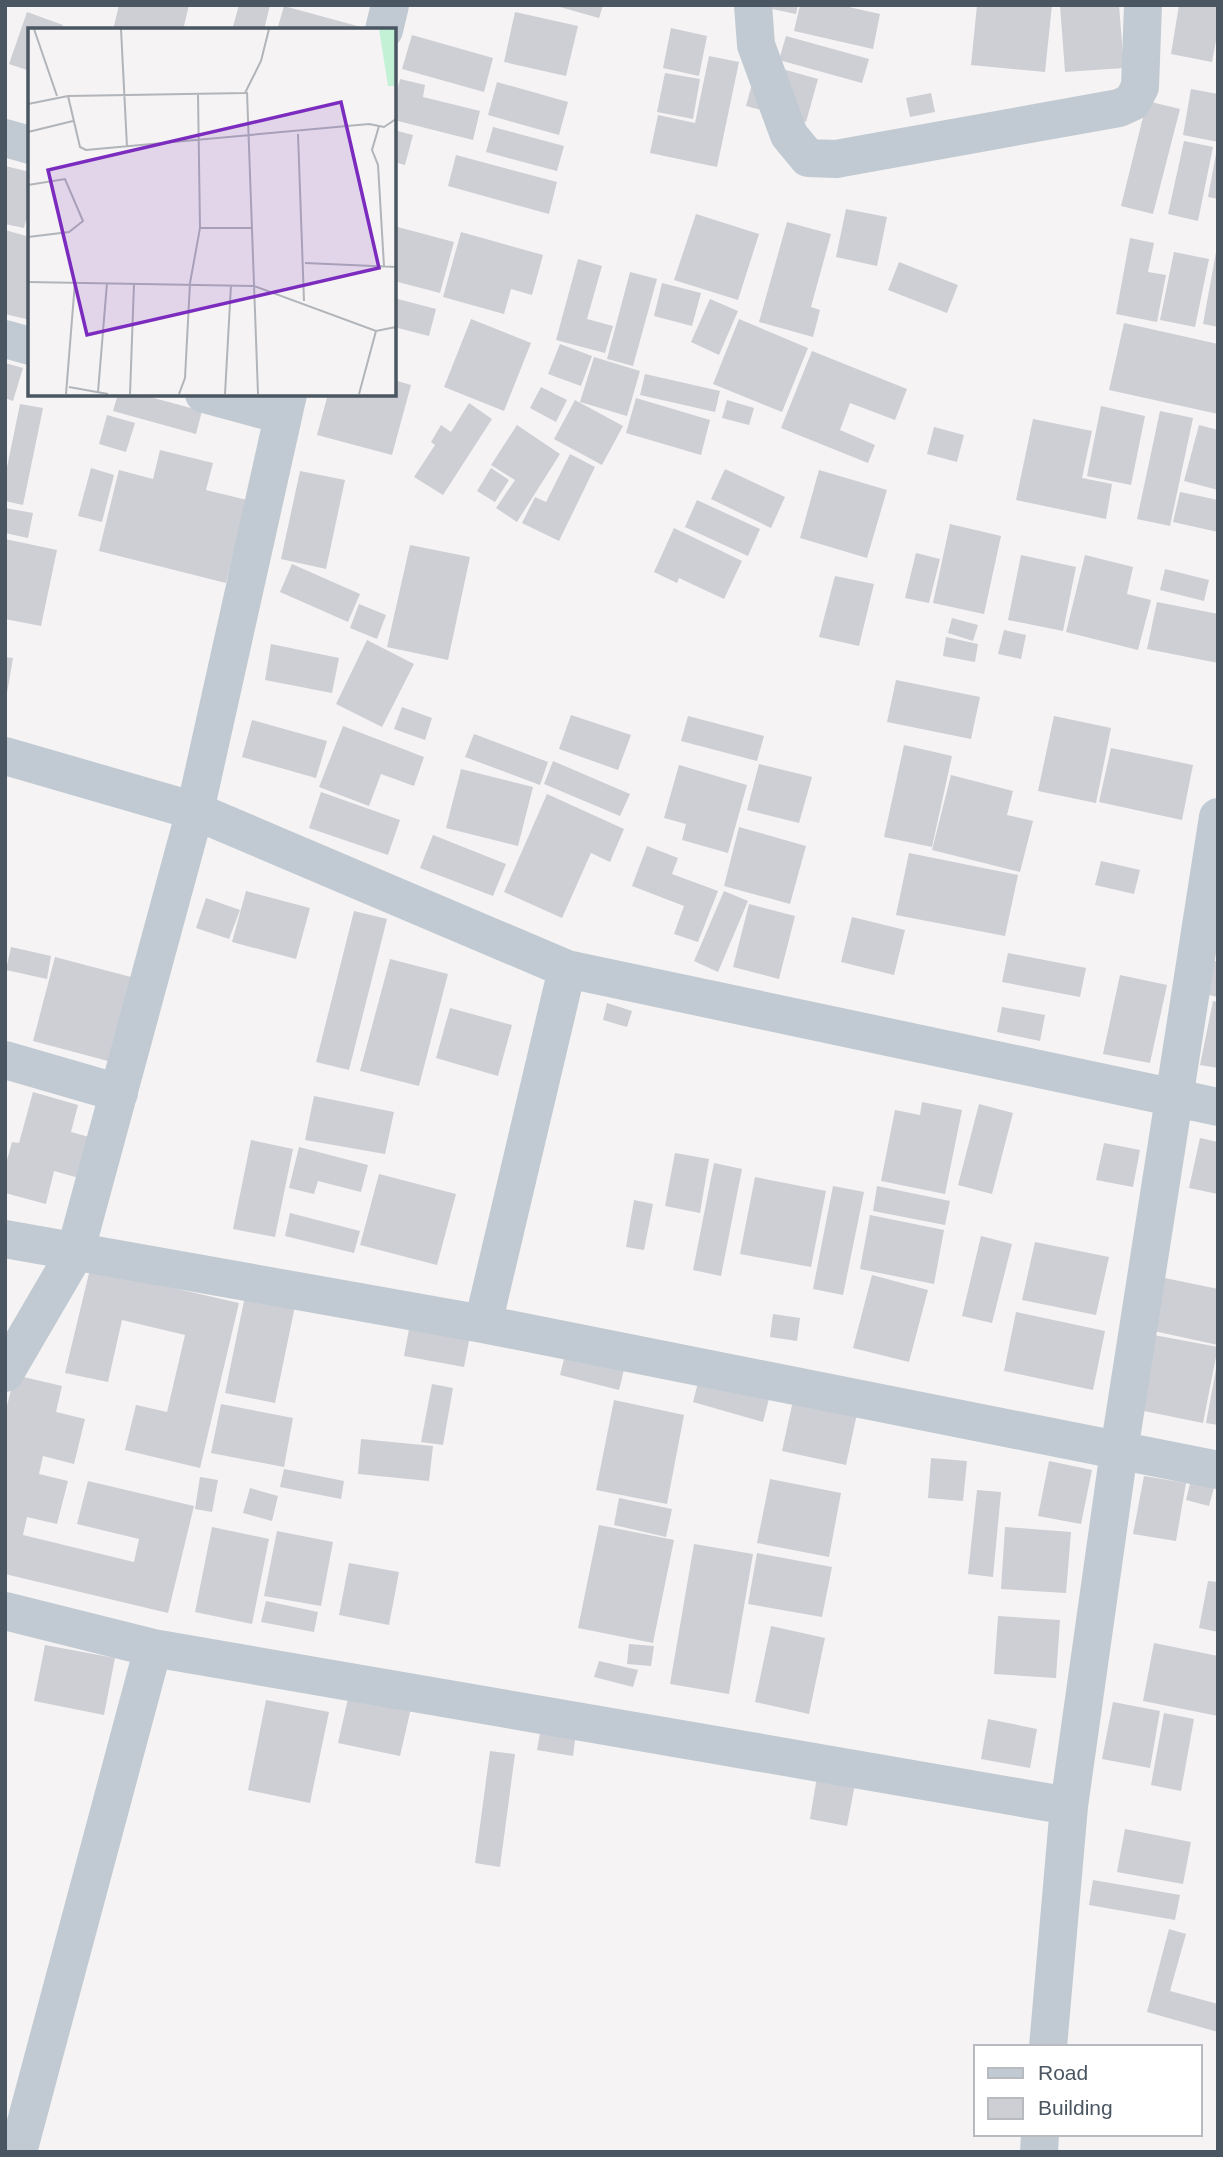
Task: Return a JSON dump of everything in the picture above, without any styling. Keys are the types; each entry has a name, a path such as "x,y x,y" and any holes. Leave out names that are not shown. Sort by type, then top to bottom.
{"street":[{"path":"384,28 390,5"},
{"path":"753,5 756,45 789,135 808,158 836,159 1119,108 1132,102 1140,87 1143,5"},
{"path":"5,138 28,144"},
{"path":"5,339 28,345"},
{"path":"5,1373 75,1253 195,811 285,405 219,396"},
{"path":"5,756 195,811 568,969 1218,1107"},
{"path":"1048,2045 1069,1806 1119,1451 1218,817"},
{"path":"483,1324 568,969"},
{"path":"5,1060 119,1093"},
{"path":"5,1239 483,1324 1218,1470"},
{"path":"5,1611 153,1648 1069,1806"},
{"path":"18,2152 153,1648"}],"building":[{"path":"119,5 189,5 183,28 113,28"},
{"path":"239,5 270,5 264,28 233,28"},
{"path":"553,5 603,5 599,18"},
{"path":"768,5 798,5 796,14 767,8"},
{"path":"800,5 840,5 880,14 873,49 794,31"},
{"path":"977,5 1052,5 1045,72 971,65"},
{"path":"1060,5 1119,5 1124,68 1065,72"},
{"path":"1179,5 1218,6 1218,30 1212,62 1171,54"},
{"path":"284,6 361,27 361,28 278,28"},
{"path":"27,12 63,25 62,28 28,28 28,70 9,64"},
{"path":"515,12 578,26 566,76 504,62"},
{"path":"671,28 707,36 699,76 663,68"},
{"path":"412,35 493,58 484,92 402,69"},
{"path":"786,36 869,59 862,83 779,60"},
{"path":"709,56 739,62 717,167 650,153 658,115 695,123"},
{"path":"758,62 818,79 806,122 746,106"},
{"path":"665,73 700,79 693,119 657,112"},
{"path":"400,79 425,85 423,97 480,111 473,140 396,121 396,95"},
{"path":"497,82 568,102 559,135 488,115"},
{"path":"1191,89 1218,94 1218,142 1183,135"},
{"path":"931,93 935,112 910,117 906,98"},
{"path":"1147,101 1180,109 1153,214 1121,206"},
{"path":"493,127 564,146 557,171 486,152"},
{"path":"396,131 413,135 405,165 396,163"},
{"path":"1184,141 1213,147 1198,221 1168,214"},
{"path":"1218,154 1218,199 1208,197"},
{"path":"456,155 557,182 549,214 448,186"},
{"path":"5,166 28,172 28,213 24,228 5,224"},
{"path":"846,209 887,217 877,266 836,257"},
{"path":"696,214 759,234 738,300 674,280"},
{"path":"787,222 831,234 811,307 820,310 813,337 759,322"},
{"path":"396,227 454,242 440,293 396,282"},
{"path":"5,230 28,236 28,320 5,314"},
{"path":"461,232 543,255 532,295 511,289 504,314 443,297"},
{"path":"1130,238 1154,243 1148,272 1166,275 1157,322 1116,314"},
{"path":"1174,252 1209,259 1195,327 1160,320"},
{"path":"1218,252 1218,327 1203,324"},
{"path":"578,259 602,266 587,319 613,326 605,353 556,340"},
{"path":"899,262 958,285 947,313 888,290"},
{"path":"630,272 657,279 633,366 607,359"},
{"path":"662,283 701,293 692,326 654,316"},
{"path":"396,299 436,309 429,336 396,328"},
{"path":"710,299 738,311 719,355 691,342"},
{"path":"471,319 531,343 504,411 444,387"},
{"path":"739,319 808,348 782,412 713,384"},
{"path":"1124,323 1218,344 1218,414 1109,390"},
{"path":"560,344 592,356 581,386 548,374"},
{"path":"812,351 907,389 895,420 850,403 840,430 875,445 868,463 781,428"},
{"path":"594,357 640,371 627,416 580,402"},
{"path":"5,363 23,368 13,401 5,398"},
{"path":"645,374 720,391 715,412 640,395"},
{"path":"396,381 411,385 392,455 317,435 327,396 396,396"},
{"path":"541,387 567,400 556,422 530,408"},
{"path":"117,396 146,396 202,411 196,434 113,411"},
{"path":"636,398 710,420 701,455 626,433"},
{"path":"575,400 623,426 602,465 554,439"},
{"path":"727,400 754,408 749,425 722,418"},
{"path":"469,403 492,419 443,495 414,477 435,445 431,442 441,425 451,432"},
{"path":"20,404 43,408 23,505 5,501 5,477"},
{"path":"1101,406 1145,416 1131,485 1087,476"},
{"path":"1160,411 1193,418 1170,526 1137,519"},
{"path":"107,415 135,423 126,452 99,444"},
{"path":"1033,419 1092,431 1082,478 1112,484 1106,519 1016,500"},
{"path":"517,425 560,454 517,522 496,508 515,480 491,465"},
{"path":"1199,425 1218,430 1218,490 1184,481"},
{"path":"934,427 964,435 957,462 927,454"},
{"path":"160,450 213,463 206,490 247,500 226,583 99,551 119,470 153,479"},
{"path":"570,454 595,467 559,541 522,523 535,497 546,502"},
{"path":"91,468 114,475 102,522 78,516"},
{"path":"491,468 509,480 495,502 477,491"},
{"path":"725,469 785,497 771,528 711,499"},
{"path":"819,470 887,490 867,558 800,538"},
{"path":"300,471 345,480 326,569 281,559"},
{"path":"1180,492 1218,500 1218,532 1173,522"},
{"path":"697,500 760,529 748,556 685,527"},
{"path":"5,508 33,513 28,538 5,533"},
{"path":"950,524 1001,536 984,614 933,603"},
{"path":"674,528 742,561 724,599 679,578 677,583 654,572"},
{"path":"5,539 57,550 41,626 5,619"},
{"path":"410,545 470,557 448,660 387,647"},
{"path":"916,553 940,559 929,603 905,598"},
{"path":"1021,555 1076,567 1063,631 1008,620"},
{"path":"1085,555 1133,567 1127,594 1151,600 1138,650 1066,632"},
{"path":"292,564 360,594 348,622 280,592"},
{"path":"1165,569 1209,580 1204,601 1160,590"},
{"path":"835,576 874,584 859,646 819,637"},
{"path":"1157,602 1218,614 1218,663 1147,649"},
{"path":"359,604 386,615 377,639 350,628"},
{"path":"952,618 978,625 973,641 948,633"},
{"path":"1004,630 1026,635 1021,659 998,654"},
{"path":"946,637 978,644 975,662 943,656"},
{"path":"367,640 414,664 382,727 336,704"},
{"path":"271,644 339,658 332,693 265,680"},
{"path":"5,657 13,658 7,693 5,693"},
{"path":"896,680 980,697 971,739 887,722"},
{"path":"402,707 432,718 425,740 394,729"},
{"path":"571,715 631,735 618,770 559,749"},
{"path":"688,716 764,736 757,761 681,741"},
{"path":"1054,716 1111,728 1096,803 1038,791"},
{"path":"252,720 327,741 316,778 242,757"},
{"path":"343,726 424,757 414,786 381,774 369,806 319,787"},
{"path":"474,734 548,762 540,785 465,757"},
{"path":"904,745 952,756 932,847 884,837"},
{"path":"1111,748 1193,765 1182,820 1099,802"},
{"path":"553,761 630,794 620,816 544,784"},
{"path":"759,764 812,777 799,823 747,810"},
{"path":"679,765 747,785 728,853 682,840 686,824 664,818"},
{"path":"461,769 533,787 518,846 446,828"},
{"path":"951,775 1013,791 1007,815 1033,821 1020,872 932,850"},
{"path":"321,792 400,820 388,855 309,828"},
{"path":"547,794 624,829 610,862 591,853 562,918 504,892"},
{"path":"739,827 806,846 790,904 724,886"},
{"path":"433,835 506,864 493,896 420,868"},
{"path":"647,846 678,858 672,874 718,891 698,942 674,934 684,906 632,886"},
{"path":"909,853 1018,875 1005,936 896,915"},
{"path":"1101,861 1140,870 1134,894 1095,885"},
{"path":"246,891 310,908 296,959 232,942"},
{"path":"724,891 748,901 718,972 694,961"},
{"path":"206,898 240,910 229,939 196,928"},
{"path":"749,904 795,916 779,979 733,967"},
{"path":"354,911 387,919 349,1070 316,1062"},
{"path":"852,917 905,930 894,975 841,962"},
{"path":"11,947 51,956 47,979 6,970"},
{"path":"1008,953 1086,968 1080,997 1002,982"},
{"path":"55,957 131,977 108,1061 33,1041"},
{"path":"390,959 448,974 419,1086 360,1071"},
{"path":"1212,960 1218,962 1218,997 1204,994"},
{"path":"1120,975 1167,985 1150,1063 1103,1054"},
{"path":"1213,1001 1218,1002 1218,1068 1200,1065"},
{"path":"607,1003 632,1011 627,1027 603,1020"},
{"path":"1002,1007 1045,1015 1040,1041 997,1032"},
{"path":"450,1008 512,1025 498,1076 436,1058"},
{"path":"33,1092 78,1105 71,1132 89,1137 79,1178 54,1171 46,1204 5,1193 5,1167 12,1142 19,1143"},
{"path":"314,1096 394,1112 385,1154 305,1140"},
{"path":"922,1102 962,1110 945,1194 881,1181 895,1110 920,1115"},
{"path":"979,1104 1013,1113 992,1194 958,1185"},
{"path":"1200,1138 1218,1142 1218,1194 1189,1188"},
{"path":"251,1140 293,1149 275,1237 233,1229"},
{"path":"1104,1143 1140,1150 1133,1187 1096,1180"},
{"path":"299,1147 368,1165 361,1192 318,1181 314,1194 289,1188"},
{"path":"675,1153 709,1159 700,1213 665,1206"},
{"path":"714,1163 742,1169 721,1276 693,1270"},
{"path":"379,1174 456,1194 437,1265 360,1245"},
{"path":"755,1177 826,1191 811,1267 740,1254"},
{"path":"833,1186 864,1192 843,1295 813,1289"},
{"path":"877,1186 950,1201 945,1225 873,1211"},
{"path":"634,1200 653,1204 644,1250 626,1247"},
{"path":"290,1213 360,1231 354,1253 285,1236"},
{"path":"870,1215 944,1230 934,1284 860,1269"},
{"path":"981,1236 1012,1244 992,1323 962,1316"},
{"path":"1035,1242 1109,1257 1096,1315 1022,1300"},
{"path":"90,1269 239,1303 200,1468 125,1450 136,1405 167,1412 185,1335 122,1320 108,1382 65,1373"},
{"path":"872,1275 928,1290 909,1362 853,1348"},
{"path":"1160,1277 1218,1289 1218,1345 1149,1330"},
{"path":"245,1296 295,1306 275,1403 225,1393"},
{"path":"1016,1312 1105,1331 1093,1390 1004,1371"},
{"path":"773,1314 800,1318 797,1341 770,1337"},
{"path":"410,1324 470,1336 464,1367 404,1356"},
{"path":"1154,1335 1218,1347 1203,1423 1139,1410"},
{"path":"567,1347 626,1362 619,1390 560,1375"},
{"path":"1218,1369 1218,1425 1206,1423"},
{"path":"15,1375 62,1386 56,1412 85,1419 74,1464 43,1456 39,1474 68,1481 57,1524 27,1517 23,1535 134,1562 139,1539 77,1524 88,1481 194,1506 168,1613 5,1574 5,1413"},
{"path":"700,1375 770,1395 763,1422 693,1402"},
{"path":"432,1384 453,1388 443,1445 421,1442"},
{"path":"794,1396 858,1409 846,1465 782,1451"},
{"path":"614,1400 684,1415 667,1504 596,1490"},
{"path":"221,1404 293,1418 284,1467 211,1453"},
{"path":"361,1439 433,1446 429,1481 358,1474"},
{"path":"931,1458 967,1461 963,1501 928,1498"},
{"path":"1049,1461 1092,1470 1081,1524 1038,1516"},
{"path":"1194,1467 1218,1473 1209,1506 1186,1500"},
{"path":"284,1469 344,1481 341,1499 280,1487"},
{"path":"1144,1476 1186,1483 1176,1541 1133,1534"},
{"path":"200,1477 218,1480 212,1512 195,1509"},
{"path":"770,1479 841,1493 829,1557 757,1543"},
{"path":"250,1488 278,1496 272,1521 243,1513"},
{"path":"977,1490 1001,1492 993,1577 968,1574"},
{"path":"619,1498 672,1509 666,1537 614,1525"},
{"path":"599,1525 674,1540 653,1643 578,1628"},
{"path":"212,1527 269,1539 252,1624 195,1612"},
{"path":"1005,1527 1071,1532 1066,1593 1001,1589"},
{"path":"277,1531 333,1542 321,1606 264,1596"},
{"path":"694,1544 753,1554 729,1694 670,1684"},
{"path":"757,1553 832,1567 822,1617 748,1604"},
{"path":"349,1563 399,1572 389,1625 339,1615"},
{"path":"1208,1581 1218,1582 1218,1632 1199,1628"},
{"path":"266,1601 318,1612 314,1632 261,1622"},
{"path":"998,1616 1060,1620 1056,1678 994,1674"},
{"path":"771,1626 825,1638 809,1714 755,1702"},
{"path":"1154,1643 1218,1656 1218,1716 1143,1701"},
{"path":"629,1644 654,1646 651,1666 627,1664"},
{"path":"45,1645 115,1658 104,1715 34,1701"},
{"path":"599,1661 638,1670 633,1687 594,1677"},
{"path":"349,1694 411,1708 400,1756 338,1743"},
{"path":"266,1700 329,1712 310,1803 248,1790"},
{"path":"1113,1702 1160,1711 1150,1768 1102,1759"},
{"path":"1164,1713 1194,1719 1181,1791 1151,1785"},
{"path":"988,1719 1037,1729 1030,1768 981,1759"},
{"path":"541,1728 576,1733 573,1756 537,1750"},
{"path":"490,1751 515,1754 500,1867 475,1863"},
{"path":"817,1777 855,1784 847,1826 810,1819"},
{"path":"1125,1829 1191,1842 1183,1884 1117,1872"},
{"path":"1093,1880 1180,1895 1175,1920 1089,1905"},
{"path":"1169,1929 1186,1934 1170,1991 1218,2004 1218,2032 1147,2012"}]}
